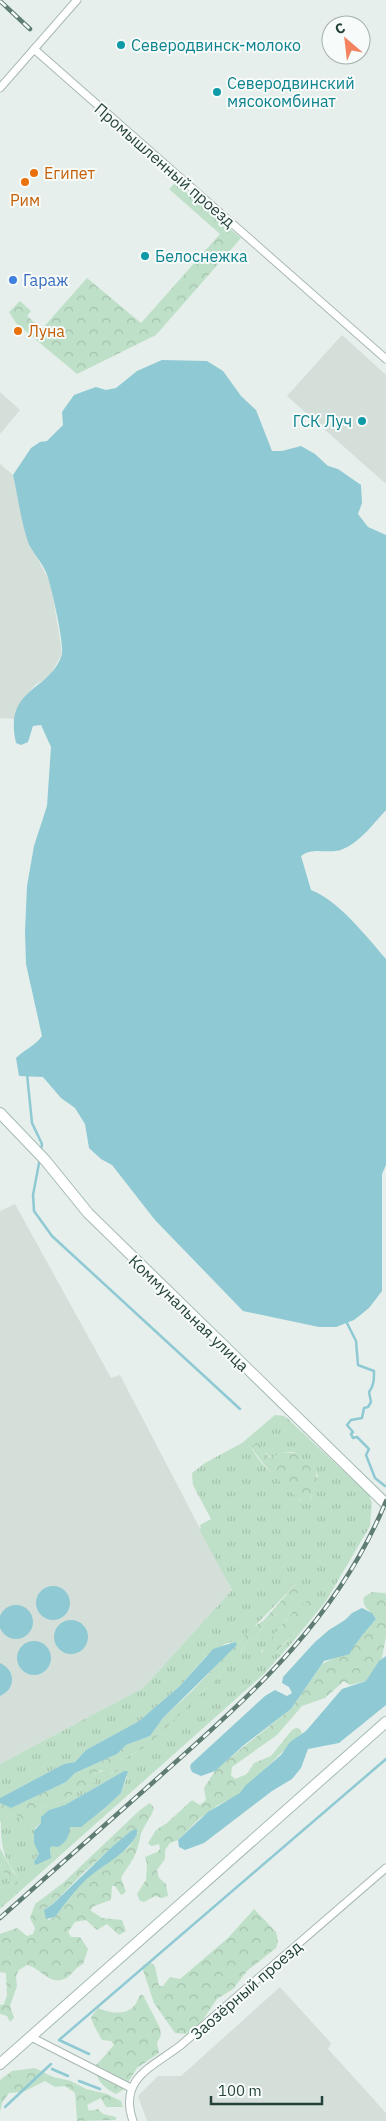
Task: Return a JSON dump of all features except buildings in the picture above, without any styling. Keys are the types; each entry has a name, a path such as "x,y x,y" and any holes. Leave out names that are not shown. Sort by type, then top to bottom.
{"main road":[{"name":"Коммунальная улица","path":"0,1113 45,1160 88,1214 386,1504"},
{"path":"0,2064 386,1722"}],"street":[{"path":"0,88 77,0"},
{"name":"Промышленный проезд","path":"34,50 386,359"},
{"name":"Заозёрный проезд","path":"131,2088 146,2069 180,2046 386,1868"},
{"path":"31,2037 131,2088 129,2099 133,2121"}],"shaded area":[{"path":"342,335 386,375 386,484 287,396"},
{"path":"0,392 20,410 0,434"},
{"path":"0,464 13,475 29,543 51,584 62,653 50,676 35,685 18,707 16,719 0,718"},
{"path":"15,1204 111,1378 120,1375 232,1590 143,1688 0,1764 0,1211"},
{"path":"280,1987 331,2043 328,2049 386,2113 386,2121 147,2121 138,2096 158,2076 181,2076"}],"green space":[{"path":"175,183 241,238 156,335 77,374 16,323 9,312 20,301 31,311 27,316 42,329 87,278 141,323 220,234 169,189"},
{"path":"275,1415 284,1416 369,1495 372,1503 370,1526 326,1601 265,1673 0,1909 0,1864 11,1884 18,1877 6,1858 1,1837 1,1821 14,1813 20,1815 21,1821 30,1826 38,1818 42,1807 67,1800 76,1791 91,1783 94,1774 105,1770 112,1774 121,1760 142,1749 219,1678 219,1675 240,1654 244,1645 256,1636 267,1621 280,1612 294,1596 296,1584 237,1644 235,1642 227,1643 206,1656 180,1686 139,1721 86,1750 75,1762 64,1764 0,1798 0,1764 143,1688 232,1590 199,1529 201,1528 200,1525 211,1519 193,1485 192,1473 205,1463 242,1443","holes":["254,1444 272,1458 281,1453 294,1452 312,1468 318,1476 312,1487 311,1499 300,1501 256,1456 252,1448","309,1600 318,1606 274,1655 261,1652 291,1613","124,1771 127,1777 121,1793 102,1811 78,1827 69,1827 58,1847 52,1845 50,1848 51,1855 35,1859 39,1854 35,1828 41,1823 42,1817 49,1810 65,1805"]},
{"path":"259,1441 265,1453 272,1458 281,1453 295,1453 315,1470 317,1479 307,1504 287,1488 260,1459 252,1446"},
{"path":"302,1582 302,1588 280,1612 267,1621 256,1636 244,1645 239,1656 219,1675 218,1681 206,1688 161,1733 142,1749 121,1760 117,1771 109,1774 102,1770 94,1774 96,1782 76,1791 67,1800 42,1807 37,1821 28,1827 23,1826 21,1818 14,1813 0,1822 0,1803 11,1808 66,1782 75,1773 117,1754 126,1745 150,1736 163,1718 190,1693 252,1628 263,1621 296,1584"},
{"path":"372,1592 385,1593 386,1596 386,1636 382,1658 366,1681 350,1685 344,1681 325,1698 302,1706 277,1735 232,1767 231,1775 235,1779 247,1774 254,1763 271,1756 292,1730 300,1729 302,1733 237,1796 218,1805 199,1819 178,1840 170,1843 165,1850 165,1859 157,1870 159,1878 166,1884 168,1896 162,1898 155,1896 144,1902 140,1901 137,1894 146,1880 147,1864 145,1857 160,1849 159,1844 151,1846 148,1843 156,1830 167,1823 192,1800 200,1805 206,1800 204,1788 217,1768 291,1709 322,1664 350,1650 376,1619 365,1607 363,1601 364,1597"},
{"path":"313,1597 318,1598 318,1606 274,1655 270,1657 263,1656 263,1648 294,1610"},
{"path":"150,1803 154,1808 142,1831 134,1857 121,1878 126,1892 121,1895 115,1886 112,1886 111,1900 94,1906 90,1910 102,1918 122,1920 126,1931 119,1935 107,1924 97,1930 86,1920 75,1922 68,1932 71,1937 80,1937 88,1949 83,1964 67,1978 58,1980 53,1980 27,1965 19,1970 16,1976 17,1986 10,2006 14,2018 10,2022 7,2016 0,2014 0,2005 4,2004 7,1995 6,1973 0,1972 0,1934 17,1928 27,1936 33,1934 35,1928 30,1918 35,1904 63,1883 140,1810","holes":["131,1831 138,1832 129,1847 90,1876 67,1898 55,1917 48,1920 46,1908 53,1904 83,1873"]},
{"path":"0,1848 13,1872 18,1877 16,1885 9,1882 0,1864"},
{"path":"254,1909 276,1932 278,1941 276,1948 247,1971 233,1989 217,1999 198,2027 185,2034 175,2033 154,2003 143,1965 151,1963 155,1966 159,1986 163,1986 170,1977 180,1979 228,1938"},
{"path":"140,1995 143,1995 160,2028 161,2035 157,2043 159,2053 137,2068 124,2089 116,2094 101,2083 95,2070 95,2066 114,2045 111,2041 102,2040 91,2017 98,2008 112,2012 126,2011 135,2005"},
{"path":"35,2068 53,2077 71,2081 86,2089 107,2094 121,2101 123,2107 106,2107 101,2098 87,2105 89,2111 98,2109 103,2114 116,2117 116,2120 77,2121 75,2093 65,2086 55,2087 45,2081 23,2092 9,2093 2,2103 0,2112 0,2080 12,2071"}],"water":[{"path":"162,360 207,361 223,371 241,396 256,410 272,451 282,451 301,446 315,454 328,466 338,469 361,485 362,503 358,514 368,527 386,535 386,810 366,832 349,846 338,851 316,851 301,856 311,890 342,910 386,959 386,1165 382,1174 382,1291 369,1308 354,1320 336,1327 319,1327 243,1311 155,1220 112,1165 101,1159 89,1148 85,1124 75,1108 61,1098 43,1077 19,1076 16,1058 42,1036 26,964 25,932 27,886 34,846 47,806 51,747 41,725 33,726 28,742 21,745 16,743 14,724 16,710 22,700 56,666 62,654 62,648 57,613 48,578 28,542 13,475 31,448 40,442 47,441 63,425 62,412 74,395 96,387 106,390 116,388 137,371"},
{"path":"53,1586 65,1591 70,1603 65,1615 53,1620 41,1615 36,1603 41,1591"},
{"path":"16,1605 28,1610 33,1622 28,1634 16,1639 4,1634 -1,1622 4,1610"},
{"path":"362,1608 372,1613 376,1619 357,1642 350,1654 324,1661 291,1709 244,1745 215,1771 201,1776 192,1772 191,1764 265,1696 275,1690 287,1696 292,1693 289,1687 282,1683 283,1677 315,1642 352,1613"},
{"path":"71,1620 83,1625 88,1637 83,1649 71,1654 59,1649 54,1637 59,1625"},
{"path":"34,1641 46,1646 51,1658 46,1670 34,1675 22,1670 17,1658 22,1646"},
{"path":"235,1642 236,1646 163,1718 150,1736 126,1745 117,1754 75,1773 66,1782 11,1808 0,1803 0,1798 64,1764 75,1762 86,1750 139,1721 180,1686 213,1649"},
{"path":"386,1656 386,1705 339,1743 308,1749 301,1768 292,1779 272,1791 204,1843 185,1850 179,1847 178,1840 208,1812 240,1793 245,1786 281,1755 290,1742 306,1731 342,1689 366,1681 379,1661"},
{"path":"0,1663 9,1670 12,1680 9,1689 0,1696"},
{"path":"124,1771 128,1771 121,1793 81,1827 70,1827 64,1843 58,1847 52,1846 50,1848 51,1858 36,1865 34,1862 39,1854 34,1843 34,1831 41,1823 41,1817 49,1810 65,1805"},
{"path":"137,1829 137,1834 133,1841 121,1853 83,1883 55,1917 46,1919 44,1910 53,1904 113,1846 131,1831"}],"waterway":[{"path":"27,1074 32,1123 42,1144 41,1150"},
{"path":"40,1158 33,1195 34,1211 52,1236 240,1409"},
{"path":"347,1323 356,1341 358,1365 374,1371 373,1385 369,1392 371,1402 368,1407 364,1408 362,1418 351,1420 347,1425 353,1432 351,1434 353,1438 357,1437 369,1449 366,1455 375,1478 385,1486"},
{"path":"89,2054 59,2040 386,1759"},
{"path":"5,2107 51,2064"},
{"path":"52,2069 68,2076"},
{"path":"79,2081 100,2089"}],"railway":[{"path":"0,1 30,29"},
{"path":"0,1918 227,1716 259,1685 317,1619 343,1582 366,1543 386,1501"}],"place":[{"name":"Северодвинск-молоко","path":"121,45"},
{"name":"Северодвинский мясокомбинат","path":"217,92"},
{"name":"Египет","path":"34,173"},
{"name":"Рим","path":"25,182"},
{"name":"Белоснежка","path":"145,256"},
{"name":"Гараж","path":"13,280"},
{"name":"Луна","path":"18,331"},
{"name":"ГСК Луч","path":"362,421"}]}
